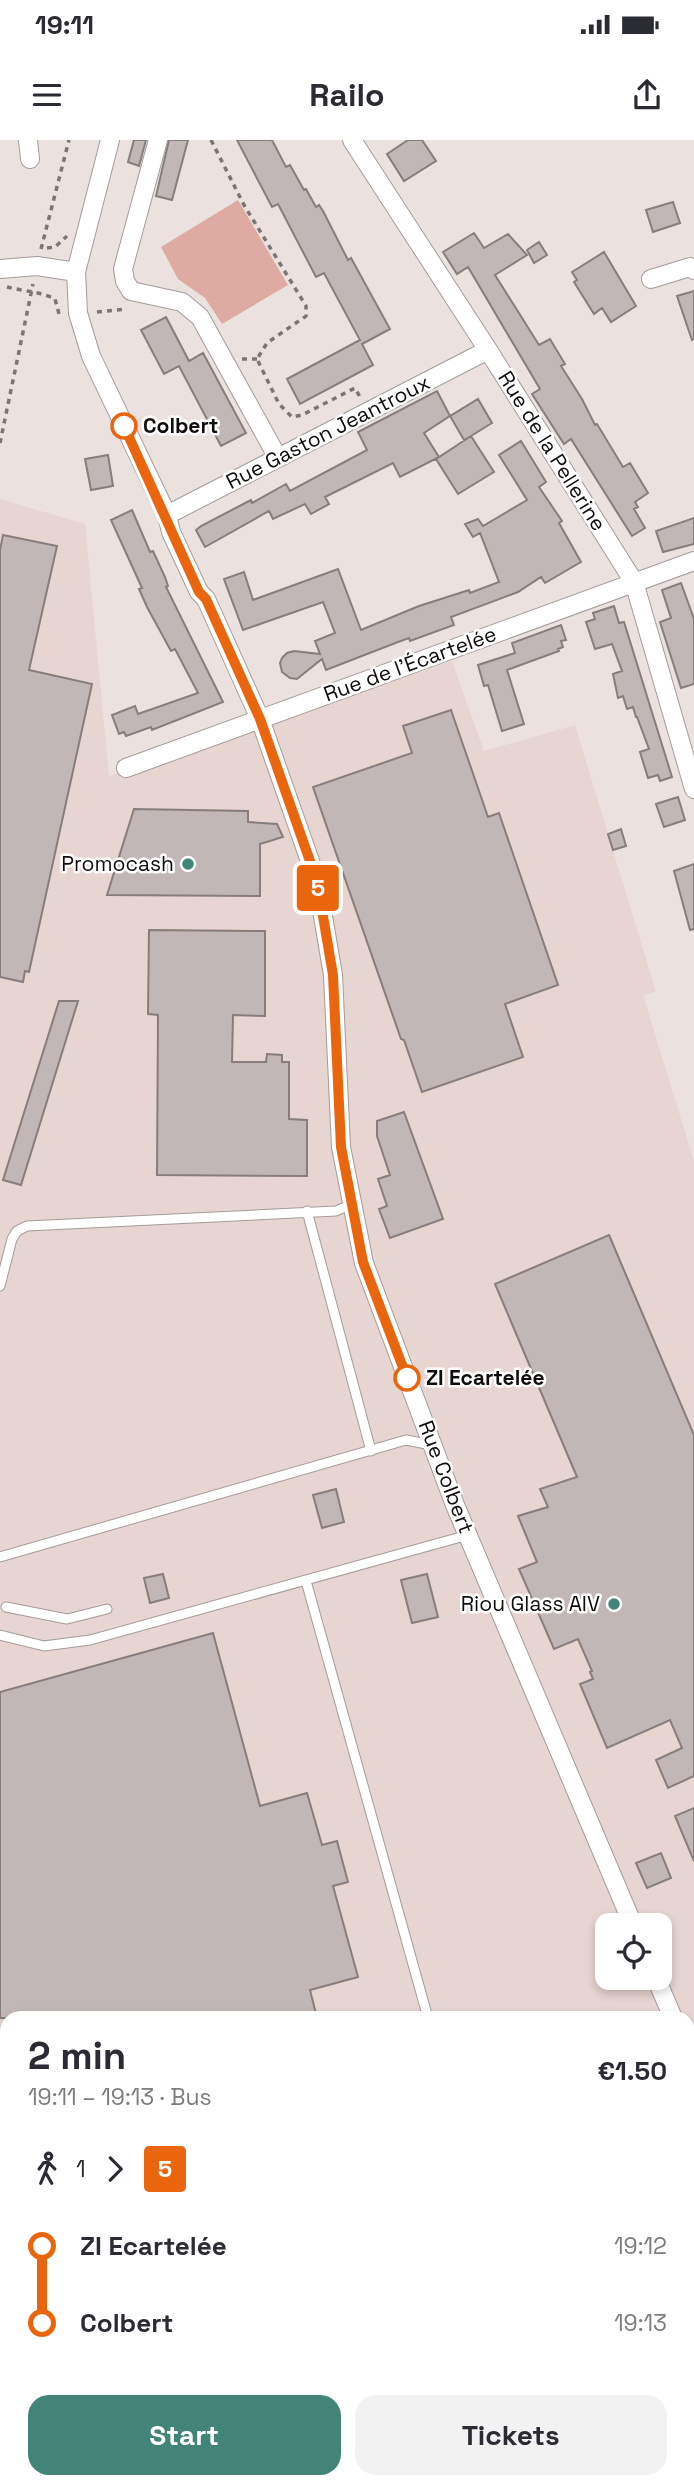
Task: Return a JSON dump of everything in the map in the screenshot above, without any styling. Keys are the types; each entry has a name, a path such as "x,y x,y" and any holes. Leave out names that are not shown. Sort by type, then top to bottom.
{"street":[{"path":"28,140 30,159"},
{"name":"Rue Colbert","path":"110,140 76,272 79,319 91,356 260,719 317,881 333,975 341,1147 363,1262 468,1535 629,1913"},
{"path":"158,140 123,269 125,281 131,290 182,302 200,317 278,458"},
{"name":"Rue de la Pellerine","path":"352,140 634,582 694,789"},
{"path":"0,269 36,255 76,272"},
{"path":"651,279 690,267 694,271"},
{"name":"Rue Gaston Jeantroux","path":"167,515 488,350"},
{"name":"Rue de l'Écartelée","path":"125,768 694,561"},
{"path":"661,1990 670,2011"}],"lane":[{"path":"0,1286 12,1239 17,1231 27,1226 336,1210 352,1204"},
{"path":"307,1211 371,1451"},
{"path":"0,1557 406,1440 432,1445"},
{"path":"0,1635 44,1646 90,1640 468,1535"},
{"path":"306,1581 426,2011"},
{"path":"6,1607 67,1619 107,1609"}],"path":[{"path":"0,443 36,255 69,140"},
{"path":"211,140 244,205 306,306 306,316 267,343 257,359 279,404 292,417 302,415 355,388 367,412"},
{"path":"36,255 55,247 78,224 87,227"}],"shaded area":[{"path":"238,200 288,285 222,324 205,298 178,279 161,247"},
{"path":"0,499 85,524 109,776 239,735 452,661 484,751 575,725 656,992 643,995 694,1161 694,2011 0,2011"}],"building":[{"path":"134,140 146,140 139,166 128,162"},
{"path":"169,140 188,140 172,200 156,196"},
{"path":"237,140 272,140 286,167 290,165 316,207 319,205 323,211 348,260 351,258 390,329 362,344 373,365 300,404 287,379 360,340 324,273 316,277 278,204 272,207"},
{"path":"408,140 422,140 436,161 404,181 387,154"},
{"path":"673,202 680,223 653,232 646,210"},
{"path":"474,233 484,248 508,234 527,255 495,275 539,345 550,339 565,364 561,366 595,425 597,424 623,467 630,463 648,493 635,502 638,507 634,509 645,528 632,536 571,439 564,444 532,394 540,389 468,267 457,274 443,252"},
{"path":"539,242 547,255 534,263 527,250"},
{"path":"604,252 636,306 611,322 602,308 594,314 574,282 577,280 572,272"},
{"path":"694,291 694,339 692,340 677,296"},
{"path":"166,317 189,361 203,353 246,433 221,446 179,366 164,374 141,330"},
{"path":"437,391 450,416 424,433 439,457 400,477 393,463 325,497 329,504 311,514 305,504 273,519 269,511 205,547 196,530 201,526 286,484 290,491 367,450 358,432"},
{"path":"478,399 492,423 464,440 450,416"},
{"path":"471,436 494,472 458,494 436,459"},
{"path":"521,441 546,482 539,487 562,521 559,523 581,562 545,583 541,577 518,592 451,617 454,625 410,641 409,638 326,670 322,659 297,679 282,672 282,658 294,651 320,654 315,641 335,633 323,602 243,630 224,579 244,572 253,600 338,569 361,630 419,606 469,590 470,593 499,582 480,533 473,537 465,524 478,519 483,526 527,500 499,455"},
{"path":"108,455 113,486 91,490 85,459"},
{"path":"132,510 150,552 153,551 165,577 166,587 223,702 152,730 151,727 126,736 124,732 119,734 112,715 135,706 138,714 198,693 175,649 171,651 147,607 139,589 142,588 111,520"},
{"path":"694,518 694,544 663,552 656,531"},
{"path":"3,535 57,546 29,670 92,684 29,972 25,971 23,982 0,977 0,550"},
{"path":"681,583 694,619 694,684 681,688 660,622 671,618 662,590"},
{"path":"614,606 619,623 624,622 672,777 660,781 658,775 648,778 640,752 649,749 637,717 633,707 627,709 623,696 618,698 613,674 622,671 612,644 595,649 586,622 595,619 593,613"},
{"path":"561,625 566,640 561,641 563,647 558,649 559,651 507,670 524,724 502,731 488,685 484,686 478,665 515,653 512,643"},
{"path":"451,710 488,817 499,813 558,985 505,1004 523,1057 422,1092 313,787 412,753 403,726"},
{"path":"678,797 685,820 664,827 656,804"},
{"name":"Promocash","path":"134,809 248,811 248,822 277,824 283,837 260,844 260,896 107,895"},
{"path":"621,829 626,846 613,850 608,834"},
{"path":"694,864 694,929 690,930 674,871"},
{"path":"149,930 265,931 265,1016 233,1015 232,1062 266,1062 267,1054 282,1055 282,1062 289,1062 289,1119 307,1120 307,1176 157,1175 158,1015 148,1014"},
{"path":"59,1001 78,1001 21,1185 3,1180"},
{"path":"404,1112 443,1219 390,1238 379,1209 387,1206 378,1179 390,1175 377,1136 377,1121"},
{"path":"609,1235 694,1435 694,1776 668,1788 656,1760 682,1748 670,1720 607,1748 580,1684 593,1679 578,1639 554,1649 519,1569 537,1562 518,1516 548,1507 540,1489 577,1477 495,1284"},
{"path":"336,1489 344,1522 322,1528 313,1495"},
{"path":"163,1574 169,1598 150,1603 144,1578"},
{"path":"427,1574 438,1617 412,1623 401,1580"},
{"path":"213,1633 260,1806 307,1793 322,1845 337,1841 348,1882 333,1886 358,1977 310,1990 315,2011 0,2011 0,1692"},
{"path":"694,1808 694,1861 675,1816"},
{"path":"661,1853 671,1878 647,1888 636,1863"}],"bus line":[{"name":"5","path":"124,426 260,719 317,881 333,975 341,1147 363,1262 407,1378"}],"place":[{"name":"Colbert","path":"124,426"},
{"name":"Promocash","path":"188,864"},
{"name":"ZI Ecartelée","path":"407,1378"},
{"name":"Riou Glass AIV","path":"614,1604"}]}
